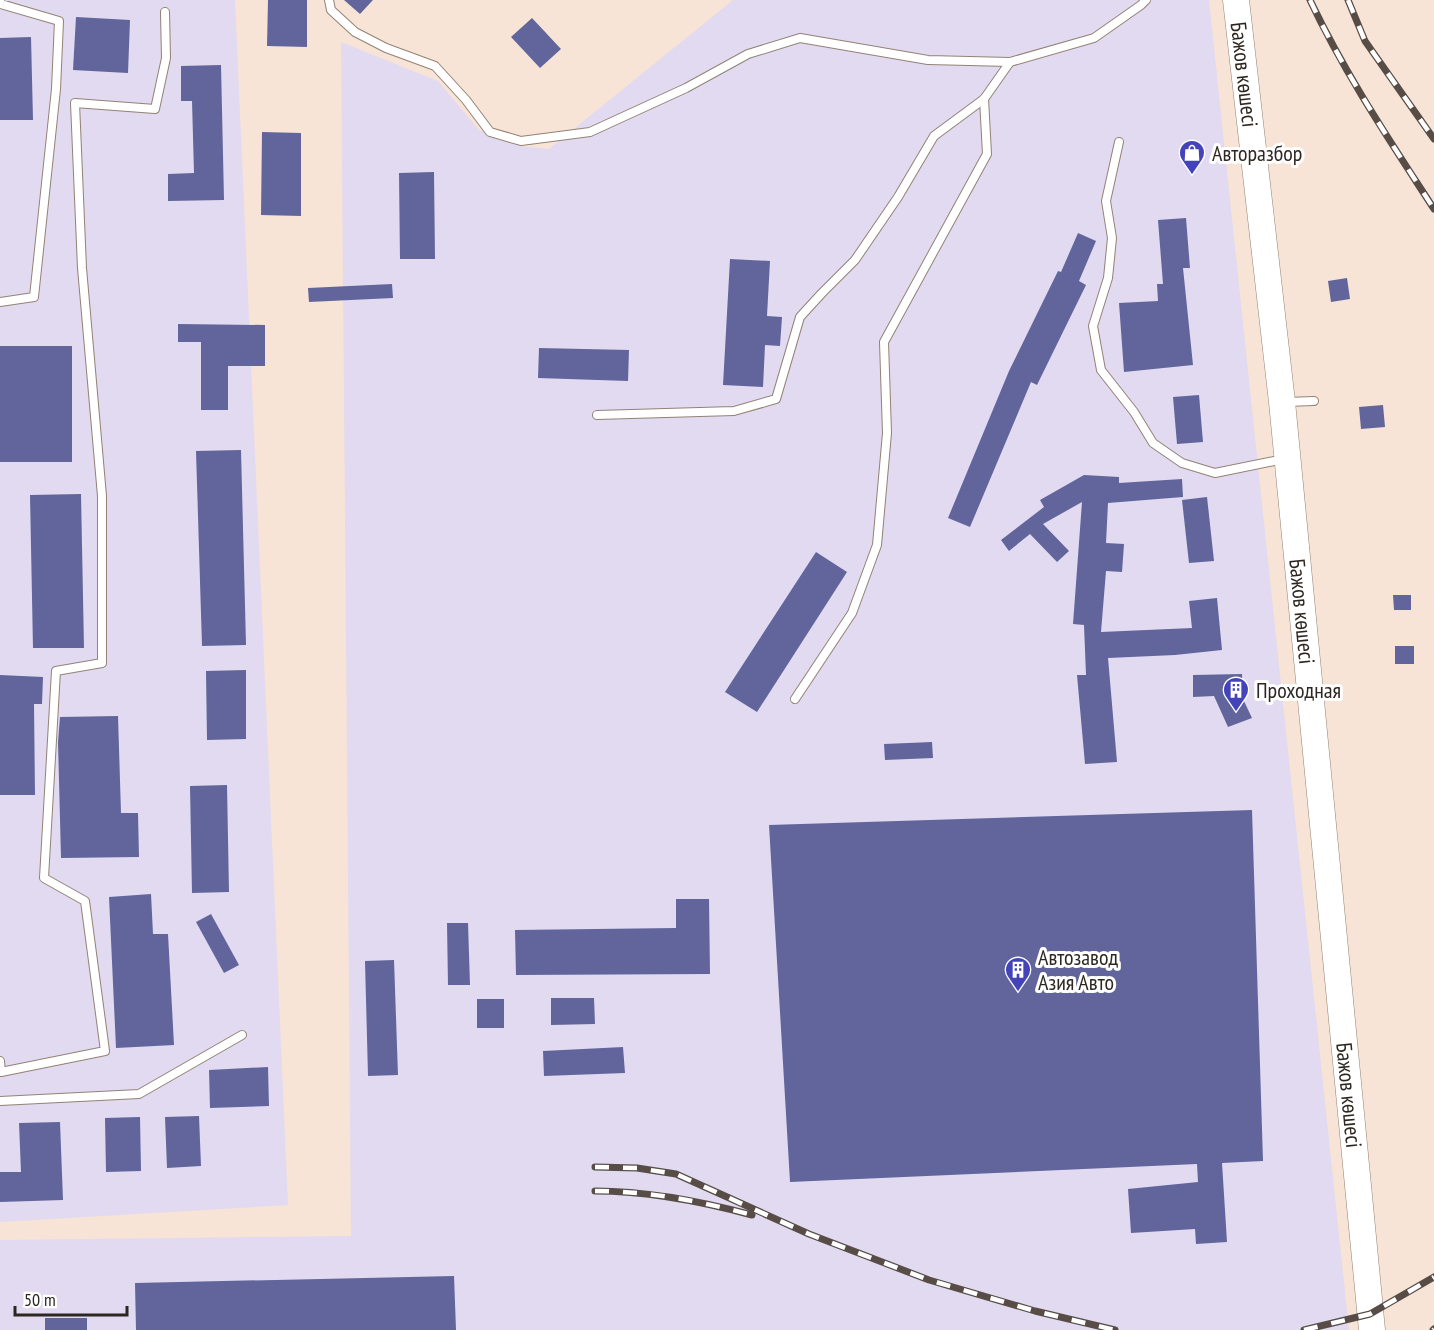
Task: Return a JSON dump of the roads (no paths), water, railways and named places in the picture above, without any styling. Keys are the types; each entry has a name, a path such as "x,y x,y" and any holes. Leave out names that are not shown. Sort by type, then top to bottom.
{"main road":[{"name":"Бажов көшесі","path":"1236,0 1282,402 1371,1330"}],"lane":[{"path":"0,0 1,4 59,21 56,89 34,297 0,302"},
{"path":"329,0 331,10 355,32 386,48 435,66 466,100 490,132 521,141 590,132 686,87 748,54 800,38 928,60 1011,62 1094,38 1146,0"},
{"path":"0,1062 1,1072 105,1051 85,901 44,878 56,671 102,663 102,496 82,268 75,103 156,109 166,58 165,12"},
{"path":"597,415 734,411 776,399 800,317 855,260 898,197 934,136 984,99 1011,62"},
{"path":"795,699 852,613 877,544 887,433 884,342 987,154 984,99"},
{"path":"1119,142 1106,201 1112,238 1108,278 1093,326 1101,370 1134,412 1153,443 1182,463 1215,473 1287,458"},
{"path":"1282,402 1314,401"},
{"path":"0,1101 139,1094 242,1035"}],"railway":[{"path":"1310,0 1353,81 1434,209"},
{"path":"1348,0 1365,41 1434,139"},
{"path":"595,1167 637,1168 676,1174 809,1234 929,1280 1035,1311 1115,1330"},
{"path":"595,1191 674,1198 752,1215"},
{"path":"1304,1330 1370,1314 1434,1277"}],"place":[{"name":"Авторазбор","path":"1192,176"},
{"name":"Проходная","path":"1236,713"},
{"name":"Автозавод Азия Авто","path":"1018,993"}]}
